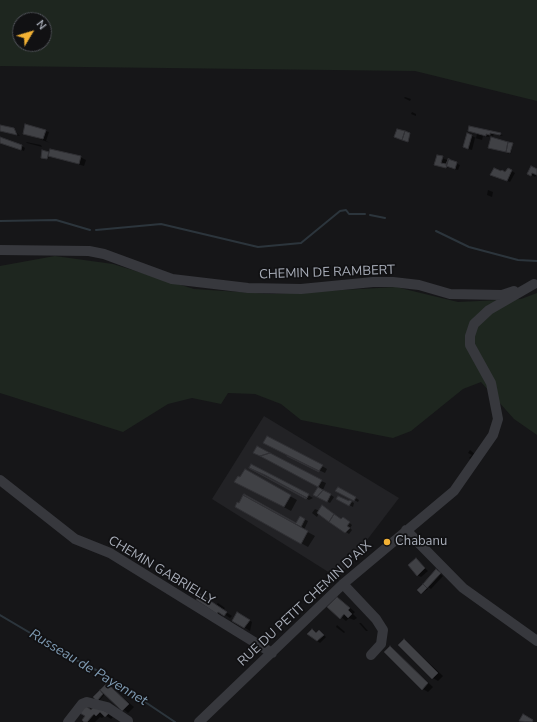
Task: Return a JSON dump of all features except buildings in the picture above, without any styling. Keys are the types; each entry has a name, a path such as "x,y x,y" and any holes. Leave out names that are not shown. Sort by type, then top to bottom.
{"street":[{"name":"CHEMIN DE RAMBERT","path":"0,250 89,251 104,254 172,279 248,288 301,289 373,282 393,282 419,285 450,294 502,295 536,284"},
{"name":"RUE DU PETIT CHEMIN D'AIX","path":"199,722 343,584 454,491 493,435 498,419 492,384 470,345 470,336 474,324 489,310 536,284"},
{"name":"CHEMIN GABRIELLY","path":"0,480 75,539 110,553 272,653"},
{"path":"406,530 463,588 537,641"},
{"path":"343,584 376,619 383,630 382,644 371,655"},
{"path":"68,722 82,704 87,702 107,707 128,721"}],"shaded area":[{"path":"0,0 537,0 537,101 415,71 0,66"},
{"path":"55,256 113,264 194,289 271,294 396,287 458,302 521,299 537,293 537,435 514,419 481,382 463,389 411,431 393,438 301,420 281,404 255,394 228,393 221,404 192,398 168,404 123,432 0,393 0,266"},
{"path":"264,416 399,498 338,578 212,499"}],"waterway":[{"path":"96,230 161,224 258,247 301,243 340,211 346,210 349,214 365,214"},
{"path":"370,215 385,218"},
{"path":"0,221 56,220 90,230"},
{"path":"436,231 469,247 518,260 537,261"},
{"name":"Russeau de Payennet","path":"0,615 76,660 102,673 175,722"}],"place":[{"name":"Chabanu","path":"387,542"}]}
